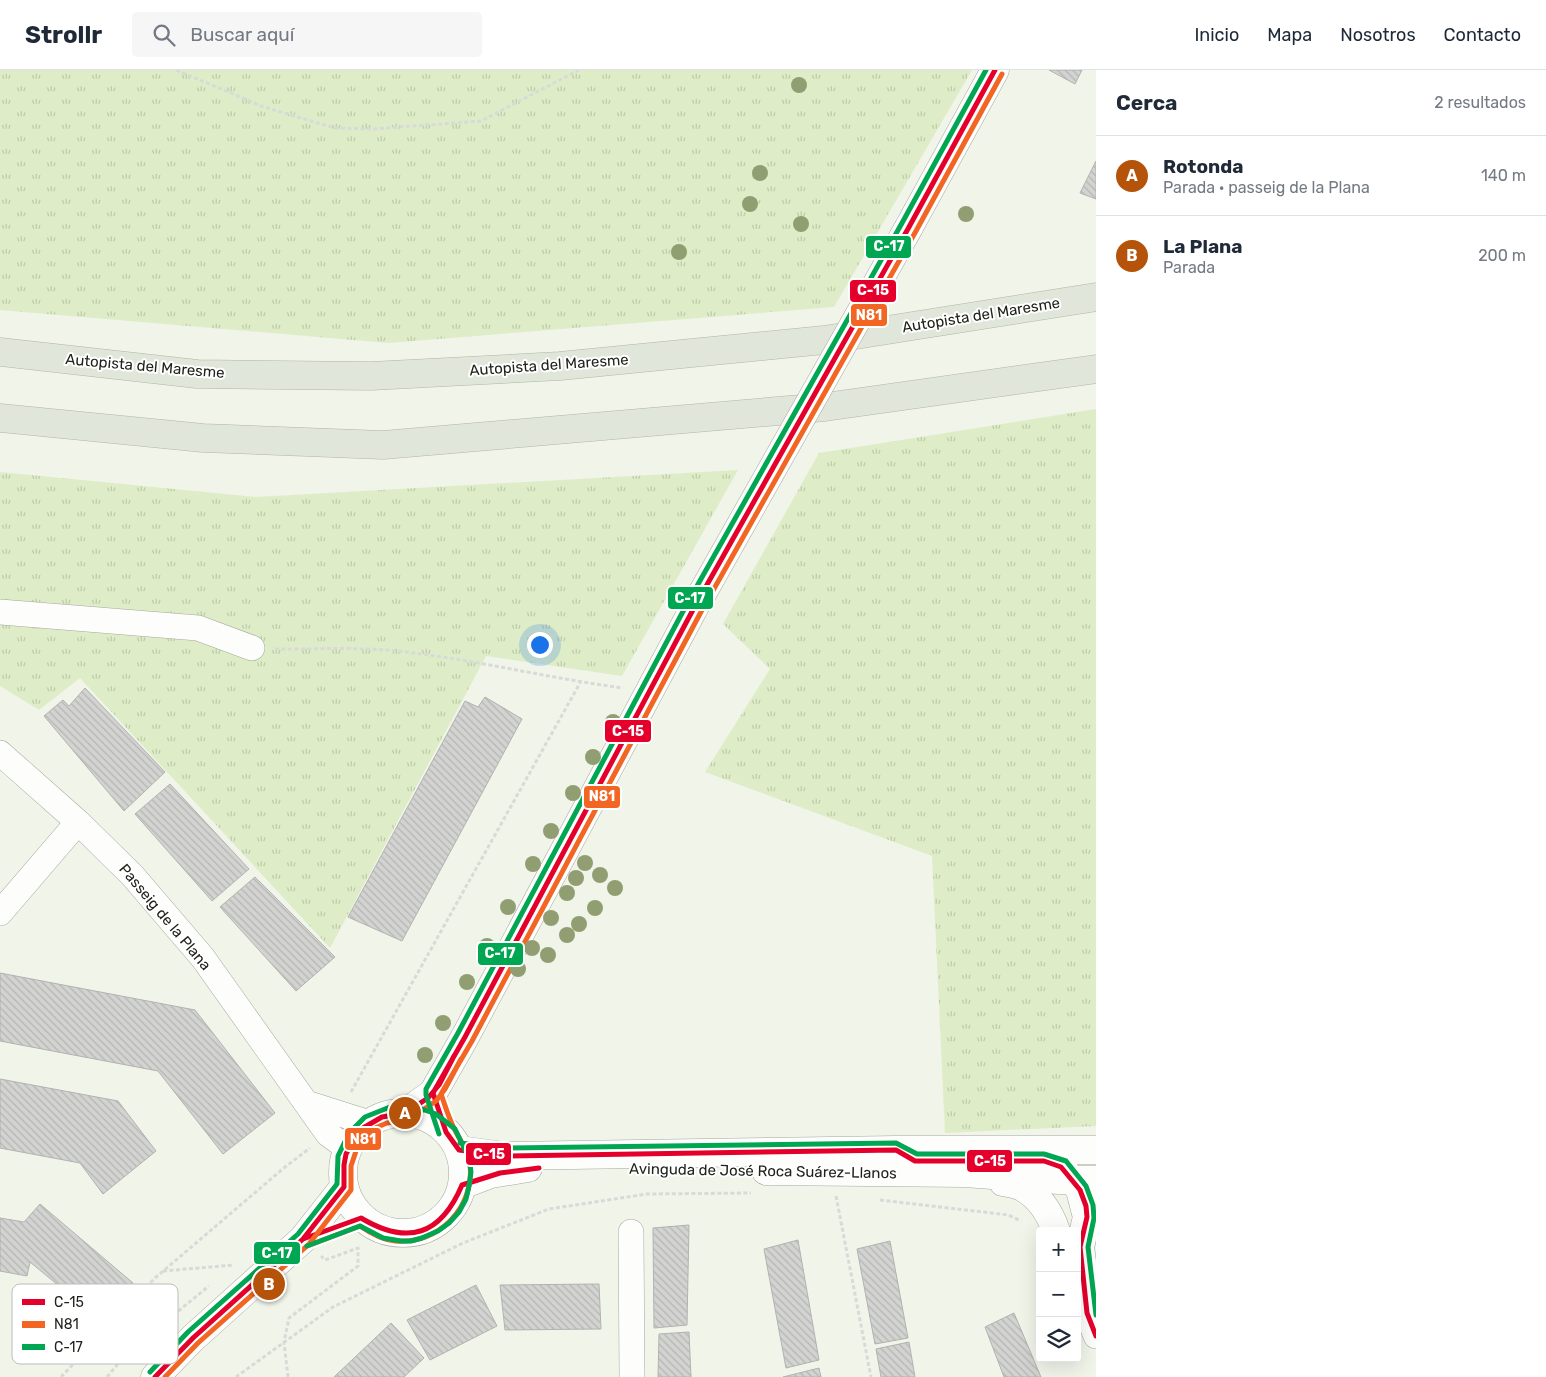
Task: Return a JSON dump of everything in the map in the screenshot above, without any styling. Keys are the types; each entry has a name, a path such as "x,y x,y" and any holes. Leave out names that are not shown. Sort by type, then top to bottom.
{"highway":[{"name":"Autopista del Maresme","path":"0,352 197,374 370,376 560,366 824,340 1096,297"},
{"path":"0,418 203,438 383,445 825,407 1096,370"}],"street":[{"path":"405,1113 433,1093 465,1037 695,606 909,227 995,70"},
{"path":"0,612 198,628 252,648"},
{"name":"Passeig de la Plana","path":"0,753 78,822 132,875 203,958 306,1103"},
{"path":"0,913 78,822"},
{"path":"306,1103 338,1141 347,1198 361,1218 377,1228 396,1234 408,1234 433,1226 444,1218 452,1209 462,1186 463,1173 433,1093"},
{"path":"306,1103 369,1123"},
{"path":"338,1141 356,1134 369,1123 392,1114 405,1113 417,1114 438,1124 452,1141"},
{"name":"Avinguda de José Roca Suárez-Llanos","path":"452,1141 504,1156 896,1150 1096,1150"},
{"path":"896,1150 915,1161 1044,1161 1061,1167 1073,1178"},
{"path":"1080,1272 1080,1247 1092,1212 1067,1168 1080,1163 1096,1163"},
{"name":"Avinguda de José Roca Suárez-Llanos","path":"462,1186 491,1174 528,1168 965,1173 1073,1178"},
{"path":"965,1173 1021,1186 1037,1197 1054,1225"},
{"path":"1054,1225 1053,1192 1073,1178"},
{"path":"178,1353 303,1239 344,1187"},
{"path":"303,1239 361,1218"},
{"path":"631,1232 632,1377"},
{"path":"1081,1283 1091,1325"},
{"path":"155,1377 168,1364"}],"path":[{"path":"176,70 264,107 335,128 374,129 481,121 579,70"},
{"path":"252,648 396,651 624,688 648,694"},
{"path":"347,1100 359,1075 580,682"},
{"path":"150,1284 163,1271 285,1167 338,1141"},
{"path":"836,1194 871,1377"},
{"path":"163,1271 235,1265"},
{"path":"61,1377 74,1364"}],"green space":[{"path":"0,70 972,70 834,307 388,343 0,310"},
{"path":"1096,409 1096,1126 945,1133 932,856 705,772 770,669 723,624 819,453"},
{"path":"738,470 622,676 486,656 330,948 80,678 39,710 0,686 0,472 256,497"}],"building":[{"path":"1049,70 1082,70 1075,84"},
{"path":"1096,161 1096,199 1080,193"},
{"path":"85,688 165,772 124,811 44,716 63,700 69,706"},
{"path":"485,697 522,719 402,941 348,917 465,701 478,707"},
{"path":"170,784 249,869 212,901 135,814"},
{"path":"255,877 335,957 296,991 220,907"},
{"path":"0,973 195,1010 275,1113 223,1154 158,1071 0,1041"},
{"path":"0,1079 118,1101 156,1151 103,1194 80,1163 0,1148"},
{"path":"40,1204 133,1283 57,1284 30,1262 27,1276 0,1271 0,1218 24,1222"},
{"path":"689,1225 687,1325 654,1328 653,1228"},
{"path":"798,1240 819,1360 786,1368 764,1249"},
{"path":"890,1241 908,1338 875,1344 857,1249"},
{"path":"599,1284 601,1329 505,1330 500,1285"},
{"path":"476,1285 497,1326 430,1360 407,1320"},
{"path":"1014,1313 1041,1377 1004,1377 985,1327"},
{"path":"391,1323 424,1358 404,1377 334,1377"},
{"path":"689,1332 691,1377 658,1377 659,1334"},
{"path":"909,1342 915,1377 881,1377 876,1349"},
{"path":"819,1368 821,1377 783,1377"}],"transit line":[{"name":"C-17","path":"439,1134 426,1095 426,1089 458,1033 688,602 986,70"},
{"name":"C-15","path":"995,70 909,227 695,606 465,1037 433,1093 446,1132 459,1150 504,1156 896,1150 915,1161 1044,1161 1061,1167 1080,1190 1086,1206 1087,1217 1080,1247 1087,1313 1096,1336"},
{"name":"N81","path":"178,1364 198,1343 307,1246 360,1226 372,1234 385,1239 411,1241 426,1237 439,1230 460,1209 470,1180 470,1164 441,1094 472,1041 702,610 916,231 1002,74"},
{"name":"C-15","path":"178,1353 303,1239 344,1187 346,1154 363,1128 382,1117 405,1113 428,1098 439,1085 454,1056"},
{"name":"N81","path":"300,1252 309,1244 351,1190 351,1166 362,1140 375,1128 387,1123 408,1120 436,1101 445,1089 461,1059"},
{"name":"C-17","path":"178,1343 298,1234 337,1184 338,1156 349,1133 365,1117 390,1107 413,1106 436,1114 455,1129 469,1158 471,1172 466,1199 459,1212 449,1223 438,1231 411,1241 383,1238 360,1226 307,1246"},
{"name":"C-17","path":"460,1143 504,1148 896,1143 917,1154 1044,1154 1066,1161 1086,1186 1093,1205 1094,1218 1088,1247 1096,1315"},
{"name":"C-15","path":"292,1249 303,1239 361,1218 378,1227 394,1232 408,1233 421,1231 433,1225 444,1215 454,1202 462,1185 500,1173 539,1168"},
{"name":"C-17","path":"150,1372 158,1364"},
{"name":"C-15","path":"155,1377 168,1364"},
{"name":"N81","path":"165,1377 178,1364"}],"place":[{"name":"Rotonda","path":"405,1113"},
{"name":"La Plana","path":"269,1284"}]}
